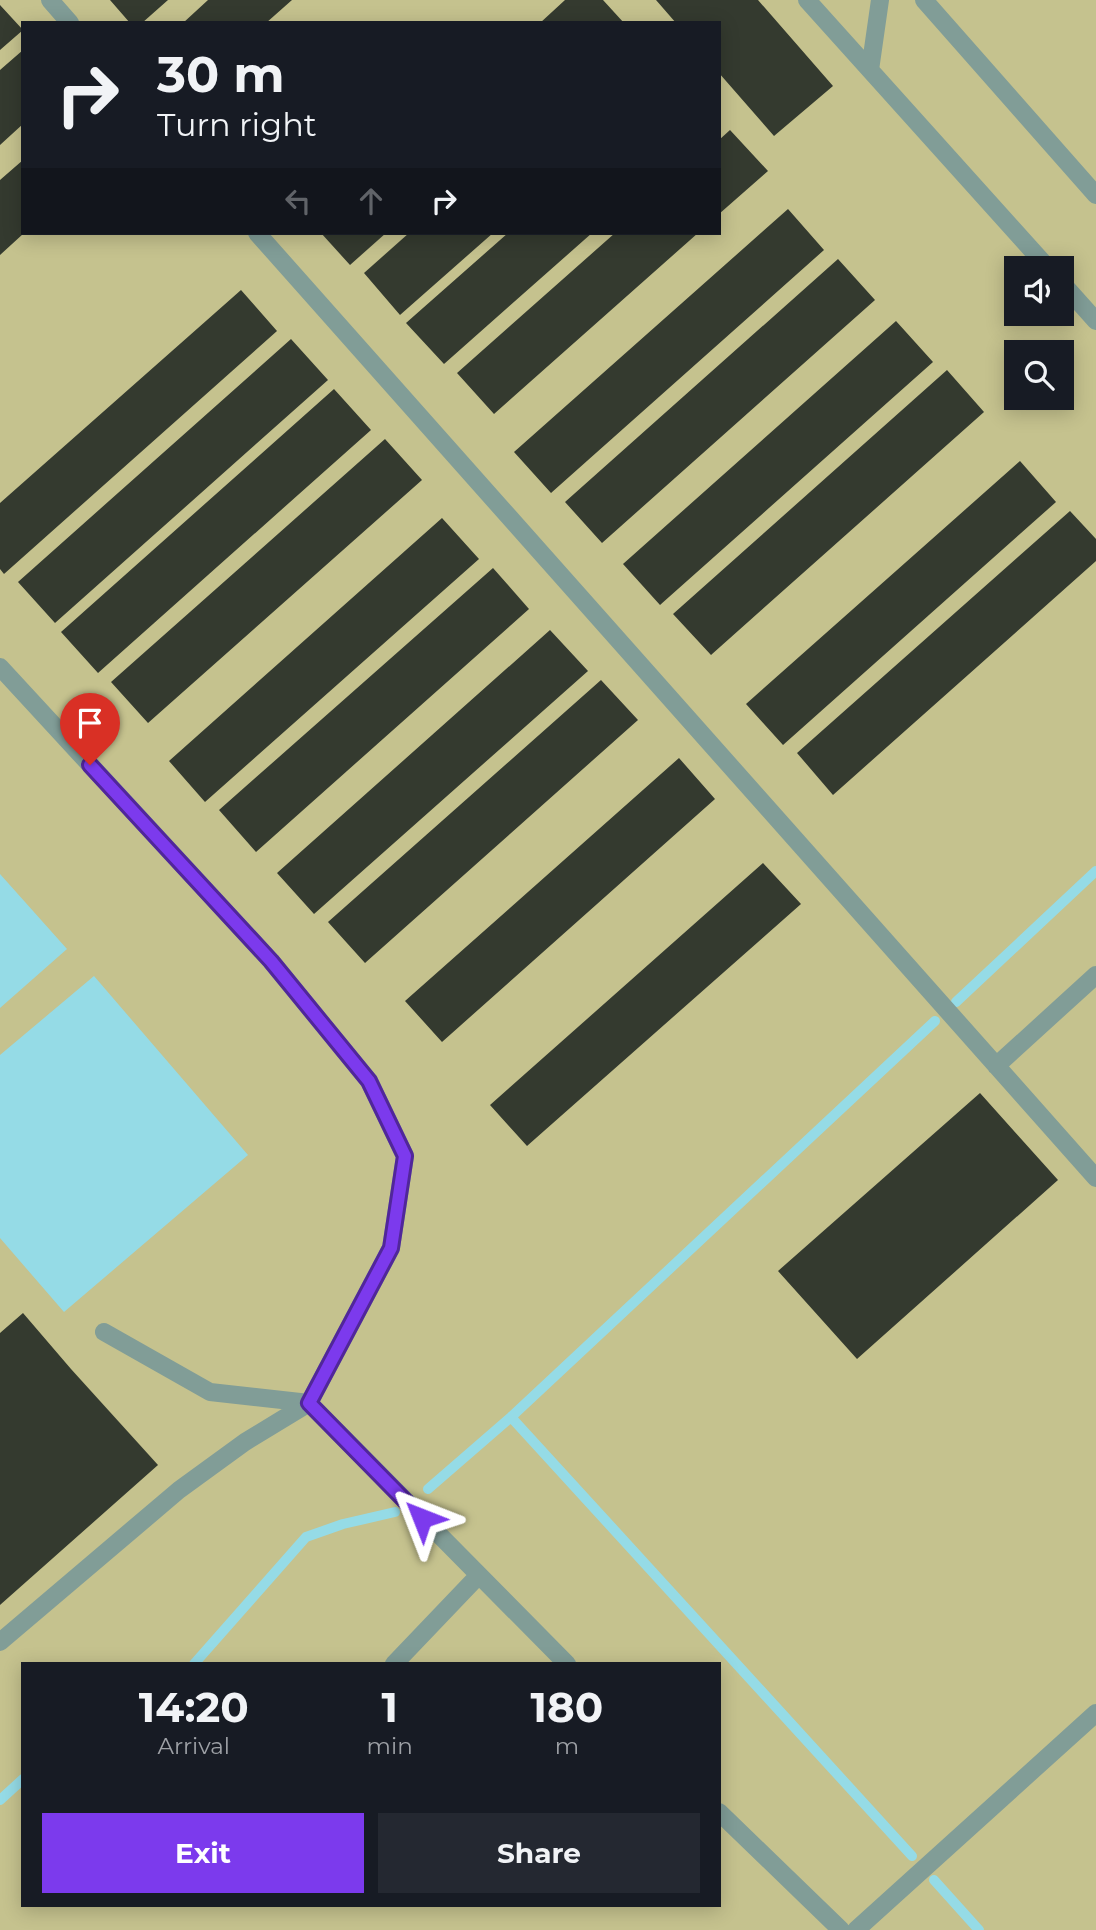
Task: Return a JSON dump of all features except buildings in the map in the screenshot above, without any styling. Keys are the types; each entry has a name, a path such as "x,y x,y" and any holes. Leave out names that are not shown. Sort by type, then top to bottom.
{"lane":[{"path":"50,0 68,21"},
{"path":"807,0 1037,256"},
{"path":"870,70 880,0"},
{"path":"924,0 1096,195"},
{"path":"259,235 1096,1178"},
{"path":"1074,297 1096,321"},
{"path":"0,667 271,961 369,1081 405,1156 391,1248 309,1403 245,1442 179,1490 0,1642"},
{"path":"996,1066 1096,975"},
{"path":"104,1332 210,1392 309,1403 565,1662"},
{"path":"396,1662 479,1575"},
{"path":"856,1930 1096,1713"},
{"path":"721,1814 841,1930"}],"shaded area":[{"path":"0,0 1096,0 1096,1930 0,1930"}],"water":[{"path":"0,874 67,949 0,1008"},
{"path":"94,976 248,1155 64,1312 0,1238 0,1055"}],"waterway":[{"path":"956,1002 1096,871"},
{"path":"428,1489 511,1417 935,1021"},
{"path":"511,1417 912,1856"},
{"path":"196,1662 306,1537 343,1524 395,1512"},
{"path":"0,1800 21,1781"},
{"path":"934,1880 979,1930"}],"route":[{"path":"90,765 271,961 369,1081 405,1156 391,1248 309,1403 422,1518"}]}
